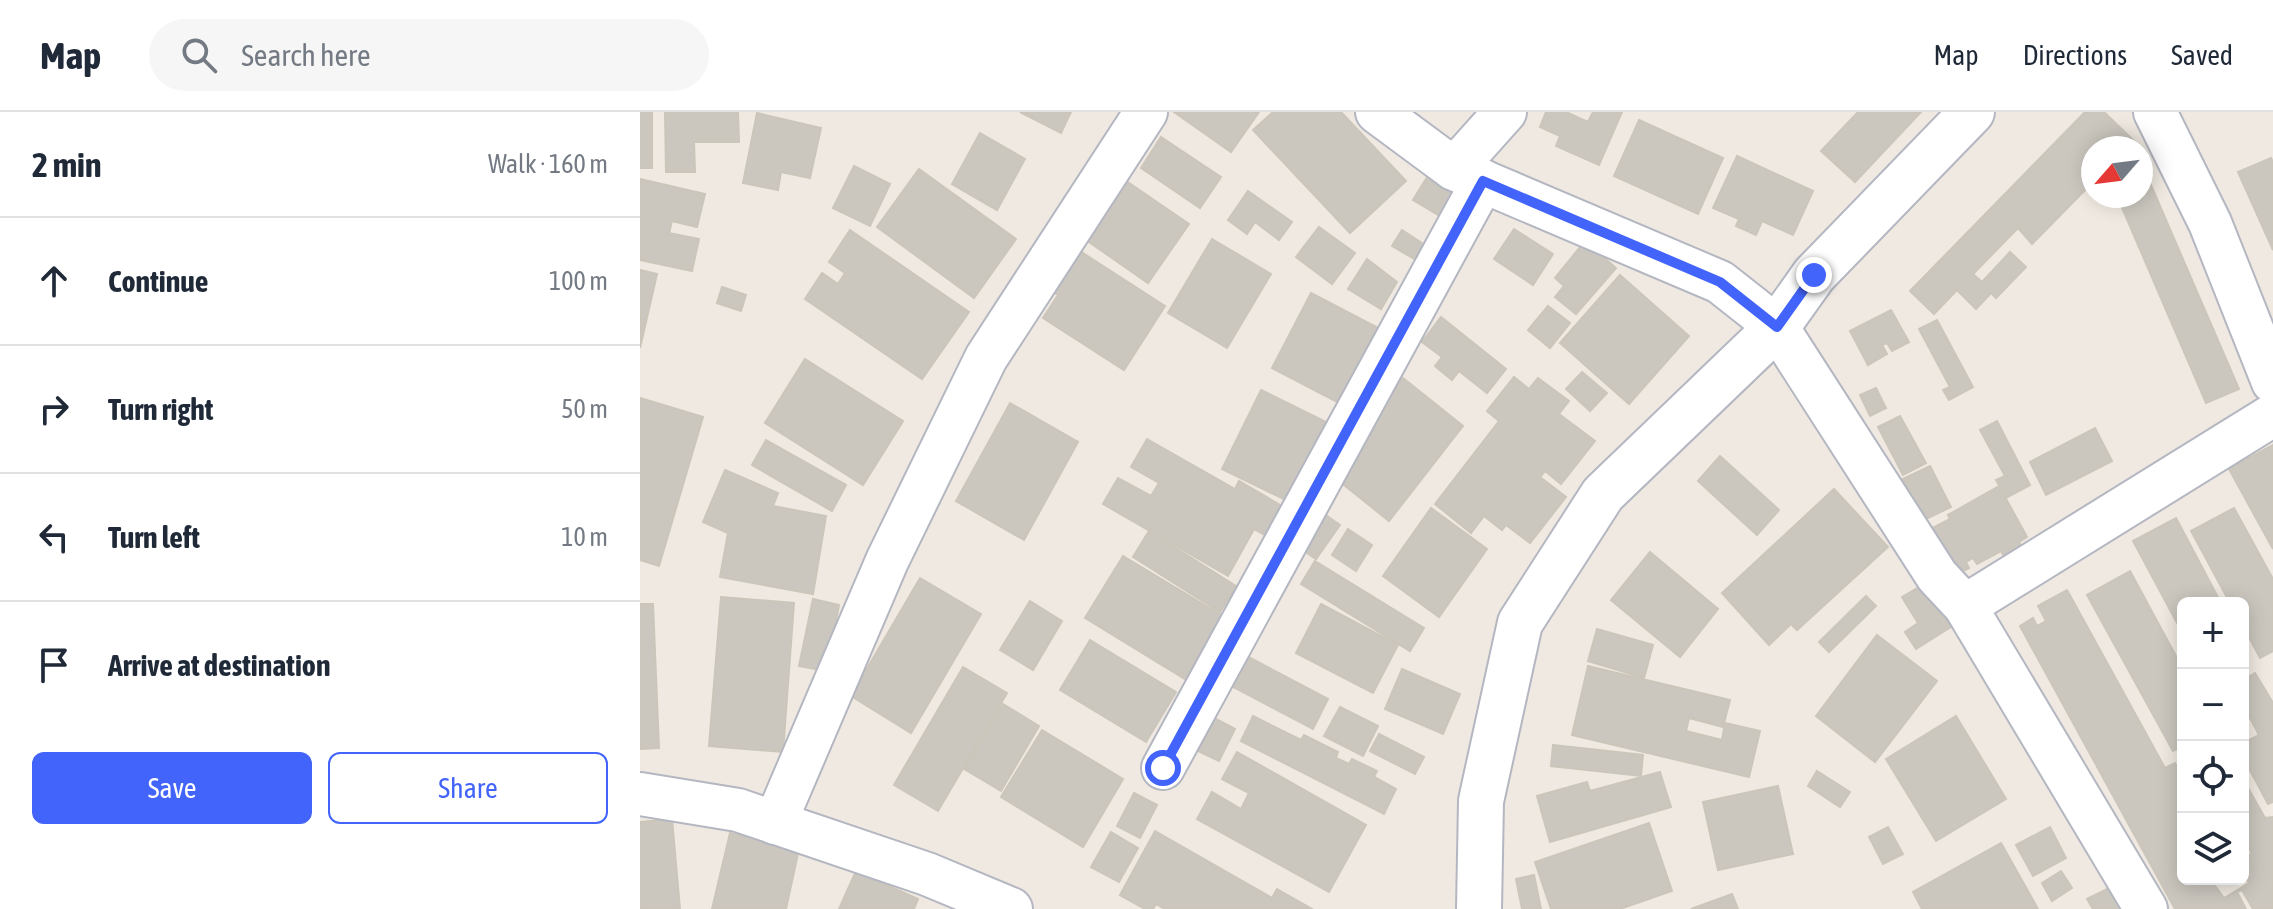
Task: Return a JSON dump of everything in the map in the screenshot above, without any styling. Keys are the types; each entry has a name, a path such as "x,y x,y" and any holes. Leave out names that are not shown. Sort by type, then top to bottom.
{"main road":[{"path":"1479,909 1481,801 1520,623 1603,494 1777,327 1814,275 1972,112"}],"street":[{"path":"775,823 887,561 986,358 1146,112"},
{"path":"1377,112 1469,175 1720,282 1777,327 1937,576 1965,606 2146,909"},
{"path":"1163,768 1469,175 1505,112"},
{"path":"2155,112 2210,223 2273,382"},
{"path":"1965,606 2273,415"},
{"path":"640,794 738,810 927,874 1011,909"}],"building":[{"path":"640,112 652,112 652,168 640,168"},
{"path":"665,112 738,112 739,142 694,142 695,172 666,172"},
{"path":"1020,112 1071,112 1061,133"},
{"path":"1174,112 1259,112 1231,152"},
{"path":"1273,112 1341,112 1406,181 1350,233 1253,130"},
{"path":"1546,112 1566,112 1588,122 1593,112 1622,112 1599,165 1556,146 1560,136 1540,127"},
{"path":"1858,112 1921,112 1855,182 1821,151"},
{"path":"2085,112 2104,112 2129,136 2081,136 2081,194 2032,244 2018,228 1973,274 1982,282 2010,252 2026,267 1996,298 1991,293 1976,309 1957,290 1934,314 1910,291"},
{"path":"757,113 821,128 810,178 781,172 778,190 743,183"},
{"path":"1639,120 1723,158 1698,214 1614,176"},
{"path":"980,133 1025,159 997,210 952,184"},
{"path":"1161,137 1221,177 1200,208 1141,168"},
{"path":"1737,156 1813,191 1793,235 1762,221 1756,235 1736,226 1739,219 1713,208"},
{"path":"2271,158 2273,162 2273,250 2238,172"},
{"path":"854,166 890,184 870,226 833,208"},
{"path":"919,169 1016,239 974,298 877,227"},
{"path":"1116,174 1189,224 1148,283 1076,233"},
{"path":"1429,174 1459,191 1443,218 1413,200"},
{"path":"640,179 705,194 697,227 672,221 669,233 699,239 692,271 640,260"},
{"path":"2153,190 2239,389 2206,403 2122,208 2153,208"},
{"path":"1248,191 1292,222 1279,240 1255,222 1247,234 1228,220"},
{"path":"1319,227 1355,253 1332,284 1296,257"},
{"path":"1514,229 1553,254 1533,285 1494,259"},
{"path":"850,230 969,312 922,379 805,299 822,273 838,284 845,273 829,262"},
{"path":"1402,230 1425,245 1416,260 1392,246"},
{"path":"1212,239 1271,274 1227,348 1168,313"},
{"path":"1585,241 1616,268 1576,314 1555,297 1564,286 1555,278"},
{"path":"1072,246 1165,306 1124,370 1043,318 1058,295 1046,288"},
{"path":"1367,259 1397,282 1381,309 1348,289"},
{"path":"640,270 657,274 640,348"},
{"path":"1620,275 1689,336 1629,404 1560,343"},
{"path":"722,287 746,295 741,311 717,303"},
{"path":"1311,293 1378,328 1339,403 1272,368"},
{"path":"1548,306 1570,323 1550,348 1528,330"},
{"path":"1891,310 1909,342 1892,351 1887,343 1882,345 1887,354 1868,365 1850,331"},
{"path":"1441,317 1506,369 1487,393 1459,371 1452,380 1435,366 1442,357 1422,342"},
{"path":"1937,320 1973,387 1949,400 1943,390 1950,387 1919,329"},
{"path":"805,359 903,421 863,485 765,423"},
{"path":"1582,372 1607,393 1590,411 1566,389"},
{"path":"1514,377 1529,389 1538,378 1569,401 1559,414 1595,441 1561,484 1545,471 1540,477 1566,497 1530,543 1506,525 1502,530 1484,516 1471,533 1435,504 1499,421 1487,411"},
{"path":"1403,378 1463,426 1389,521 1329,473"},
{"path":"1876,388 1886,408 1870,416 1860,395"},
{"path":"1261,390 1328,423 1290,502 1222,469"},
{"path":"640,398 703,417 659,566 640,560"},
{"path":"1010,403 1078,442 1024,540 956,501"},
{"path":"1900,416 1926,463 1903,475 1878,427"},
{"path":"1997,421 2030,485 2006,498 1996,480 2005,476 1980,430"},
{"path":"2095,428 2112,461 2046,495 2030,462"},
{"path":"1147,439 1235,489 1239,481 1287,509 1270,538 1254,529 1228,576 1103,504 1118,478 1151,496 1159,483 1131,467"},
{"path":"766,440 846,485 832,511 752,465"},
{"path":"2273,445 2273,549 2229,469"},
{"path":"1720,456 1779,510 1757,535 1698,481"},
{"path":"1930,466 1951,507 1924,520 1903,479"},
{"path":"725,470 778,493 773,506 826,516 813,594 720,577 728,533 703,522"},
{"path":"1999,486 2027,537 2019,542 2024,551 2007,561 2001,551 1977,564 1973,558 1966,562 1969,568 1954,576 1929,530 1950,519 1948,515"},
{"path":"1834,489 1888,547 1797,630 1791,624 1769,645 1722,593"},
{"path":"1431,508 1487,549 1439,617 1383,576"},
{"path":"2234,508 2273,579 2273,651 2260,658 2249,637 2249,597 2227,597 2191,531"},
{"path":"1320,511 1340,525 1316,559 1297,546"},
{"path":"2176,518 2218,597 2177,597 2177,623 2133,541"},
{"path":"1348,529 1372,545 1356,571 1332,555"},
{"path":"1149,531 1236,586 1220,612 1133,557"},
{"path":"1650,552 1718,609 1680,657 1611,600"},
{"path":"1123,556 1223,616 1185,679 1085,618"},
{"path":"1315,561 1424,628 1410,651 1301,584"},
{"path":"2130,571 2177,658 2177,749 2173,751 2087,595"},
{"path":"920,578 981,614 911,733 851,696"},
{"path":"1924,584 1951,627 1916,649 1905,632 1918,623 1902,597"},
{"path":"2067,590 2165,768 2175,763 2177,766 2177,885 2214,885 2224,898 2249,885 2249,855 2252,854 2249,849 2249,790 2265,818 2273,817 2273,909 2253,909 2242,890 2237,892 2246,909 2175,909 2020,626 2033,618 2037,626 2046,621 2038,606"},
{"path":"1866,596 1876,606 1829,652 1819,642"},
{"path":"721,597 794,603 783,752 709,746"},
{"path":"813,599 839,605 826,671 799,666"},
{"path":"1030,601 1062,621 1033,670 1000,650"},
{"path":"640,604 653,604 659,748 640,749"},
{"path":"1321,604 1398,645 1373,693 1296,653"},
{"path":"1597,629 1653,645 1644,678 1588,661"},
{"path":"1877,635 1937,681 1875,762 1816,716"},
{"path":"1090,640 1176,692 1146,742 1060,690"},
{"path":"1239,652 1328,699 1313,729 1224,682"},
{"path":"1588,666 1730,700 1723,727 1689,718 1686,731 1722,740 1725,723 1760,731 1749,777 1572,735"},
{"path":"963,667 1007,693 938,811 894,785"},
{"path":"1402,669 1460,694 1443,734 1385,709"},
{"path":"2255,673 2273,703 2273,802 2268,804 2249,768 2249,740 2259,735 2249,716 2249,676"},
{"path":"1003,704 1039,726 1001,791 964,769"},
{"path":"1340,707 1378,726 1363,756 1324,736"},
{"path":"1253,716 1301,740 1304,735 1338,752 1336,758 1349,764 1352,759 1377,771 1374,777 1396,789 1384,814 1241,741"},
{"path":"1956,716 2006,799 1936,841 1886,759"},
{"path":"1214,718 1235,729 1219,761 1198,751"},
{"path":"1042,730 1123,779 1083,847 1001,797"},
{"path":"1379,734 1424,757 1415,774 1370,751"},
{"path":"1553,745 1643,755 1641,776 1551,766"},
{"path":"1237,752 1366,825 1329,892 1197,819 1212,792 1241,809 1249,793 1222,779"},
{"path":"1817,771 1850,792 1840,807 1808,786"},
{"path":"1660,772 1671,807 1550,842 1537,796 1587,782 1590,791"},
{"path":"1778,786 1793,854 1718,870 1703,802"},
{"path":"1134,793 1157,805 1140,838 1117,826"},
{"path":"672,819 680,909 640,909 640,822"},
{"path":"1649,823 1672,891 1620,909 1551,909 1535,862"},
{"path":"1888,827 1903,854 1883,864 1869,837"},
{"path":"2050,827 2066,858 2033,876 2016,845"},
{"path":"1155,831 1272,898 1277,889 1312,909 1165,909 1156,904 1153,909 1145,909 1120,895"},
{"path":"1111,832 1138,848 1119,882 1091,867"},
{"path":"730,833 799,849 786,909 712,909"},
{"path":"2001,843 2038,909 1922,909 1913,892"},
{"path":"856,871 918,899 914,909 839,909"},
{"path":"2061,871 2072,888 2052,901 2042,883"},
{"path":"1534,875 1541,909 1522,909 1516,879"},
{"path":"2115,885 2126,909 2093,909 2087,899"},
{"path":"1732,894 1738,909 1691,909"}],"route":[{"path":"1163,768 1483,181 1720,282 1777,327 1814,275"}]}
